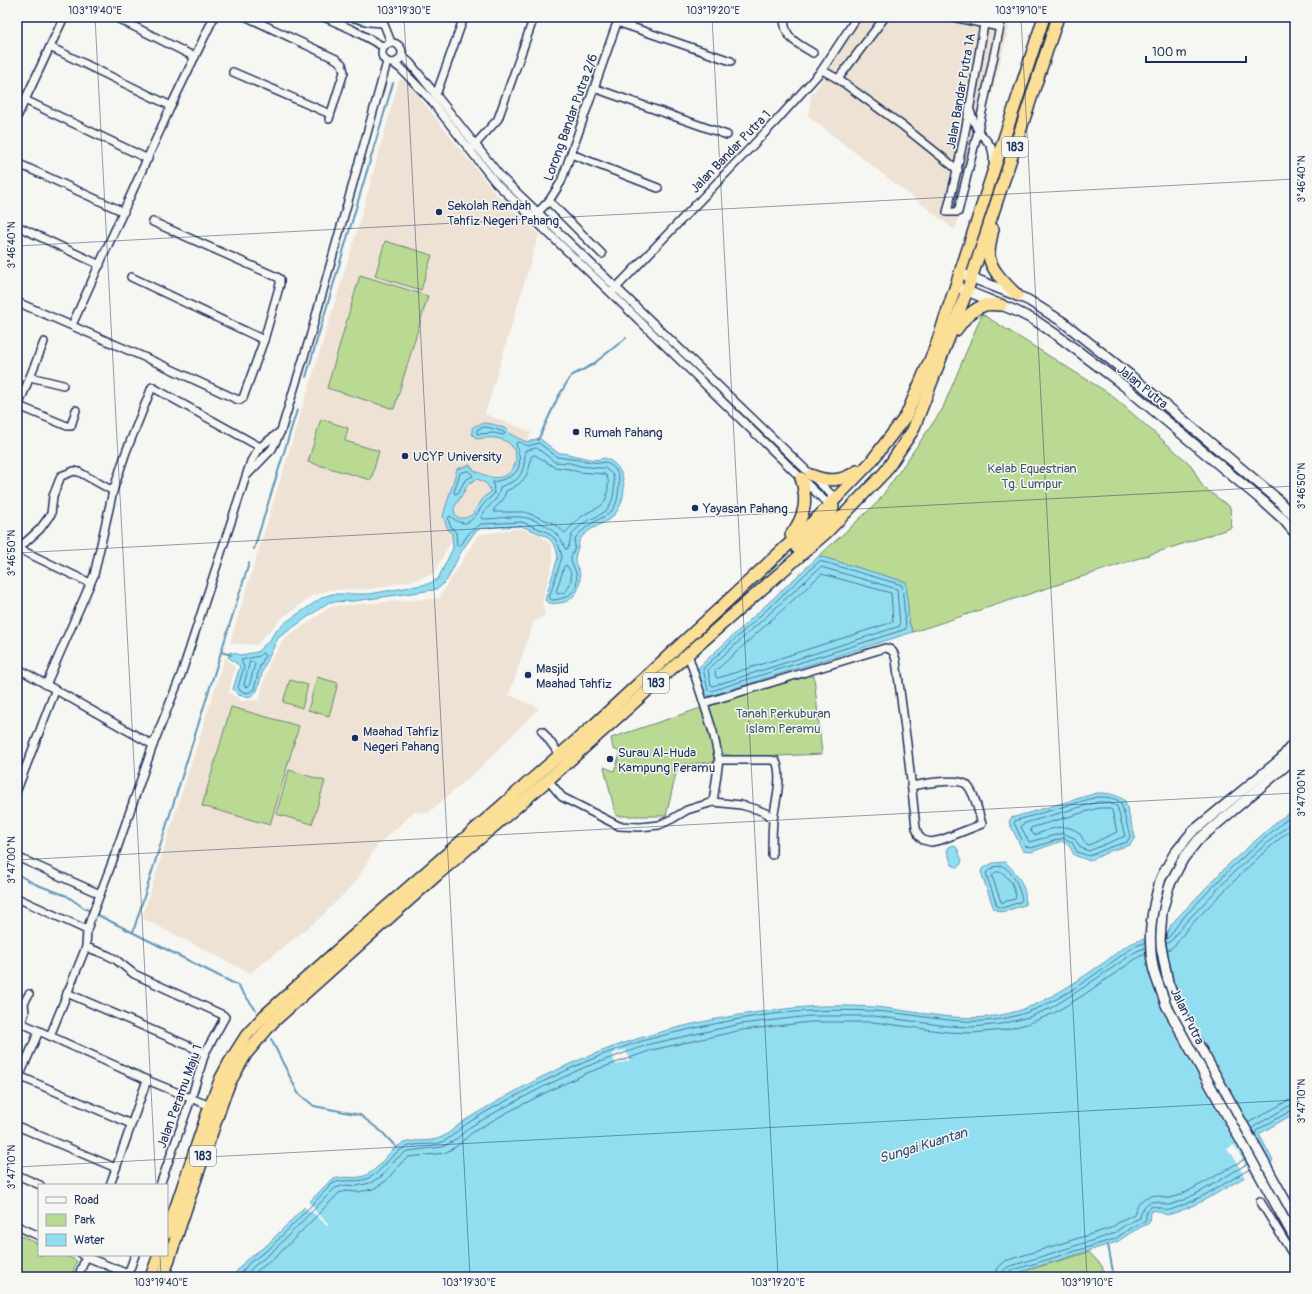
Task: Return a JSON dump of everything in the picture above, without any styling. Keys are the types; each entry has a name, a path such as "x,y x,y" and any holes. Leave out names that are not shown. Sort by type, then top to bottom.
{"highway":[{"name":"183","path":"164,1277 224,1097 246,1054 257,1042 269,1018 351,938 595,724 778,554 870,463 906,416 936,346 1044,17"},
{"name":"183","path":"168,1229 210,1106 229,1063 246,1036 548,780 828,530 885,472 913,430 946,345 971,277 1058,17"},
{"path":"997,199 989,256 997,273 1017,296"},
{"path":"946,345 964,318 974,310 985,305 1001,305"},
{"path":"766,585 770,573 831,516 834,508 832,502 841,502 850,499 880,467 907,426 918,418"},
{"path":"778,554 799,524 804,511 804,488 806,477 824,480 840,480 870,463"},
{"path":"151,1277 159,1256"}],"main road":[{"name":"Jalan Putra","path":"960,273 1028,300 1063,322 1131,376 1274,496 1295,518"},
{"name":"Jalan Putra","path":"955,286 1036,321 1058,336 1123,385 1265,503 1284,520 1295,533"},
{"name":"Jalan Putra","path":"1293,1236 1166,1005 1154,967 1150,945 1150,923 1154,901 1161,878 1174,854 1192,832 1281,759 1295,741"},
{"name":"Jalan Putra","path":"1295,755 1289,763 1198,840 1183,860 1169,886 1162,912 1160,941 1168,982 1176,1004 1295,1218"}],"street":[{"path":"17,117 64,17"},
{"path":"115,17 195,57"},
{"path":"72,325 171,106 214,17"},
{"path":"232,72 330,117 344,72 342,64 336,59 248,17"},
{"path":"324,17 354,30 384,47"},
{"path":"351,17 369,22 382,20 391,42"},
{"path":"436,95 464,17"},
{"path":"469,150 476,145 498,119 534,17"},
{"path":"784,17 787,34 793,40 813,53"},
{"name":"Jalan Bandar Putra 1","path":"614,291 778,119 822,70 857,17"},
{"path":"838,79 885,17"},
{"name":"Jalan Bandar Putra 1A","path":"953,17 984,24 970,111 958,170 947,212 958,212 978,131"},
{"path":"978,131 1002,17"},
{"path":"618,19 731,61"},
{"name":"Lorong Bandar Putra 2/6","path":"534,215 549,201 561,182 618,19"},
{"path":"984,24 999,27"},
{"path":"390,62 399,61 402,56 401,46 391,42 384,47 383,57 401,70 430,99 496,183 534,215 614,291 806,477 825,501 832,502"},
{"path":"50,47 171,106"},
{"path":"402,56 436,95 501,177 534,215"},
{"path":"247,476 272,450 281,431 390,62"},
{"name":"Jalan Bandar Putra 1A","path":"822,70 838,79 903,126 958,170"},
{"path":"594,88 728,135"},
{"path":"25,100 148,159"},
{"path":"970,111 978,131 988,140 992,148 994,155 992,175"},
{"path":"571,154 658,188"},
{"path":"17,163 124,212"},
{"path":"549,201 602,254"},
{"path":"17,302 240,400 243,398 264,340 280,284 280,279 153,222"},
{"path":"17,226 100,265"},
{"path":"131,277 264,340"},
{"path":"44,342 18,408 67,426 71,426 76,410"},
{"path":"30,377 63,385"},
{"path":"46,685 94,574 113,490 126,452 152,387 260,447"},
{"path":"50,1036 86,947 87,930 95,906 113,860 153,745 181,675 251,461 260,447 281,431"},
{"path":"90,583 18,549 40,529 51,514 53,496 61,476 79,472 113,490"},
{"path":"704,703 878,650 885,648 890,649 894,652 896,660 911,786 916,828 919,836 923,840 931,842 941,840 982,824 974,797 967,786 962,782 953,781 911,786"},
{"path":"688,654 713,732 718,760 713,802"},
{"path":"17,668 55,691 153,745"},
{"path":"17,790 55,691"},
{"path":"542,731 560,755"},
{"path":"718,760 776,761 778,766 778,774 777,797 773,820 772,855"},
{"path":"548,780 558,794 568,802 619,826 640,827 659,825 687,810 713,802 741,805 756,809 768,814 773,820"},
{"path":"17,857 100,894"},
{"path":"17,898 87,930"},
{"name":"Jalan Peramu Maju 1","path":"86,947 115,959 134,974 223,1015 224,1017 205,1053 191,1099 160,1184"},
{"path":"68,993 205,1053"},
{"path":"29,994 24,1003 25,1013 19,1022 147,1080 210,1106"},
{"path":"39,1031 18,1079 131,1124"},
{"path":"110,1184 147,1080"},
{"path":"17,1126 116,1168"},
{"path":"17,1175 38,1184"},
{"path":"1260,1201 1295,1258"},
{"path":"17,1226 38,1236"},
{"path":"1275,1227 1293,1236 1288,1241 1288,1246"},
{"path":"78,1277 84,1256 127,1275 135,1256"}],"shaded area":[{"path":"862,17 1012,17 955,230 808,116 811,96"},
{"name":"UCYP University","path":"401,79 407,82 495,193 539,234 485,414 531,432 514,480 459,527 434,573 415,580 371,589 330,590 312,596 282,618 256,645 230,643 357,231 398,83"},
{"name":"Maahad Tahfiz Negeri Pahang","path":"519,528 540,535 552,546 553,562 542,602 545,615 533,623 509,695 539,708 480,768 428,813 414,812 375,848 356,882 319,919 250,973 142,918 225,657 235,667 229,692 241,701 259,700 269,664 283,640 332,606 439,598 478,535"}],"green space":[{"path":"385,241 432,255 421,290 375,276"},
{"path":"360,275 428,296 394,409 327,388"},
{"name":"Kelab Equestrian Tg. Lumpur","path":"982,314 1110,394 1191,465 1203,487 1230,507 1231,528 913,632 909,623 906,582 819,556 878,502 942,410"},
{"path":"321,419 348,428 345,441 379,451 371,480 308,462"},
{"name":"Tanah Perkuburan Islam Peramu","path":"808,676 814,676 822,754 756,757 726,755 722,752 709,706"},
{"path":"317,677 338,683 329,716 308,710"},
{"path":"290,680 308,685 302,708 283,702"},
{"path":"231,707 299,726 270,825 202,806"},
{"name":"Tanah Perkuburan Islam Peramu","path":"701,708 713,748 714,762 678,765 666,816 616,816 604,767 614,771 621,752 613,749 611,738"},
{"path":"289,770 325,781 312,824 276,814"},
{"path":"17,1234 38,1244 38,1256 66,1256 77,1261 71,1277 17,1277"},
{"path":"1089,1252 1102,1266 1105,1277 1004,1277"}],"water":[{"path":"484,423 492,424 507,429 510,434 524,441 528,442 539,438 558,453 594,460 604,458 618,467 624,483 622,500 619,508 610,519 591,529 579,541 575,560 579,571 580,582 579,587 573,596 565,602 553,604 545,600 558,557 556,548 546,536 521,526 481,528 474,533 461,552 447,580 440,587 433,590 354,601 329,602 278,638 264,667 257,691 250,697 238,695 233,689 240,666 228,657 230,652 241,655 257,652 286,622 323,597 332,594 369,594 428,584 438,579 453,548 452,534 447,527 443,516 457,469 470,465 472,469 479,473 497,478 507,475 513,468 516,459 514,450 507,442 495,438 477,439 472,434 472,428","holes":["477,479 484,482 491,492 484,497 472,515 465,518 458,518 455,514 454,508 469,483"]},
{"path":"819,556 906,582 909,623 913,632 710,696 704,693 698,670 699,667"},
{"path":"1097,793 1112,794 1125,801 1135,837 1130,845 1110,851 1090,861 1074,855 1069,845 1062,841 1031,852 1023,851 1009,822 1011,818"},
{"name":"Sungai Kuantan","path":"1295,809 1295,1113 1259,1134 1273,1161 1207,1199 1180,1211 1167,1215 1157,1211 1150,1212 1149,1223 1117,1242 1004,1277 232,1277 246,1260 267,1245 330,1181 342,1177 364,1176 374,1170 393,1149 403,1143 431,1140 442,1137 467,1119 538,1079 602,1051 669,1030 737,1015 772,1010 832,1006 875,1007 938,1016 970,1018 1016,1012 1043,1001 1068,987 1123,948 1138,941 1166,935 1171,925 1177,918 1229,864 1279,820"},
{"path":"953,845 957,848 962,861 957,867 952,865 947,851 949,847"},
{"path":"1005,862 1021,881 1025,893 1025,905 1002,912 994,909 981,872 982,869 993,863"}],"pier":[{"path":"1166,930 1166,944 1175,988 1271,1164 1252,1174 1161,1009 1156,996 1149,968 1145,937 1158,936"},
{"path":"615,1046 618,1052 626,1050 630,1060 616,1065 612,1054 617,1052"},
{"path":"1234,1145 1251,1174 1245,1178 1232,1154 1230,1154 1227,1149"},
{"path":"307,1201 329,1224 327,1225 303,1206"}],"waterway":[{"path":"306,377 393,83"},
{"path":"538,440 558,397 571,376 592,365 626,338"},
{"path":"254,549 297,410"},
{"path":"133,932 249,563"},
{"path":"221,652 231,655"},
{"path":"17,874 35,884 67,896 84,908 237,985 256,1010"},
{"path":"271,1039 298,1093 314,1106 360,1115 382,1132 397,1148"},
{"path":"1108,1245 1114,1277"}],"place":[{"name":"Sekolah Rendah Tahfiz Negeri Pahang","path":"439,212"},
{"name":"Rumah Pahang","path":"576,432"},
{"name":"UCYP University","path":"405,456"},
{"name":"Yayasan Pahang","path":"695,508"},
{"name":"Masjid Maahad Tahfiz","path":"528,675"},
{"name":"Maahad Tahfiz Negeri Pahang","path":"355,738"},
{"name":"Surau Al-Huda Kampung Peramu","path":"610,759"}]}
